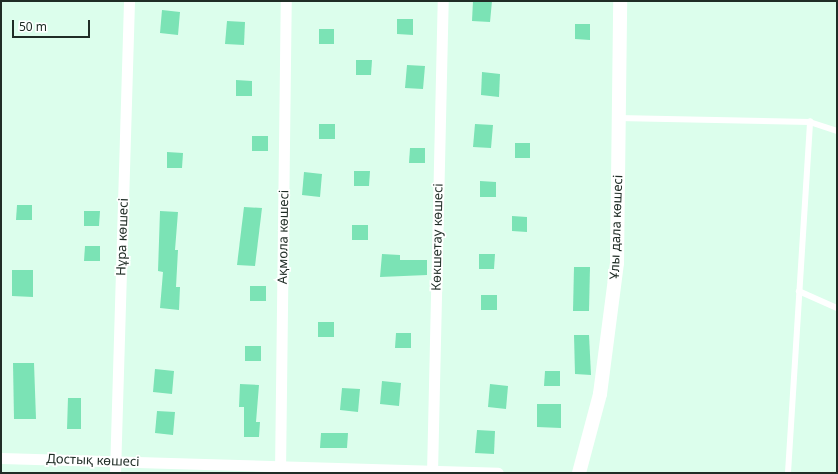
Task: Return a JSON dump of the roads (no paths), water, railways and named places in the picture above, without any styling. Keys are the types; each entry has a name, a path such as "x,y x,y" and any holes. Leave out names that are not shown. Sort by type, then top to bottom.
{"street":[{"name":"Нұра көшесі","path":"115,473 114,461 129,1"},
{"name":"Ақмола көшесі","path":"280,470 286,1"},
{"name":"Көкшетау көшесі","path":"432,472 443,1"},
{"name":"Ұлы дала көшесі","path":"579,473 600,394 617,263 620,1"},
{"name":"Достық көшесі","path":"1,458 114,461 280,470 498,473"}],"lane":[{"path":"618,118 810,122 837,131"},
{"path":"788,473 810,122"},
{"path":"799,291 837,308"}]}
